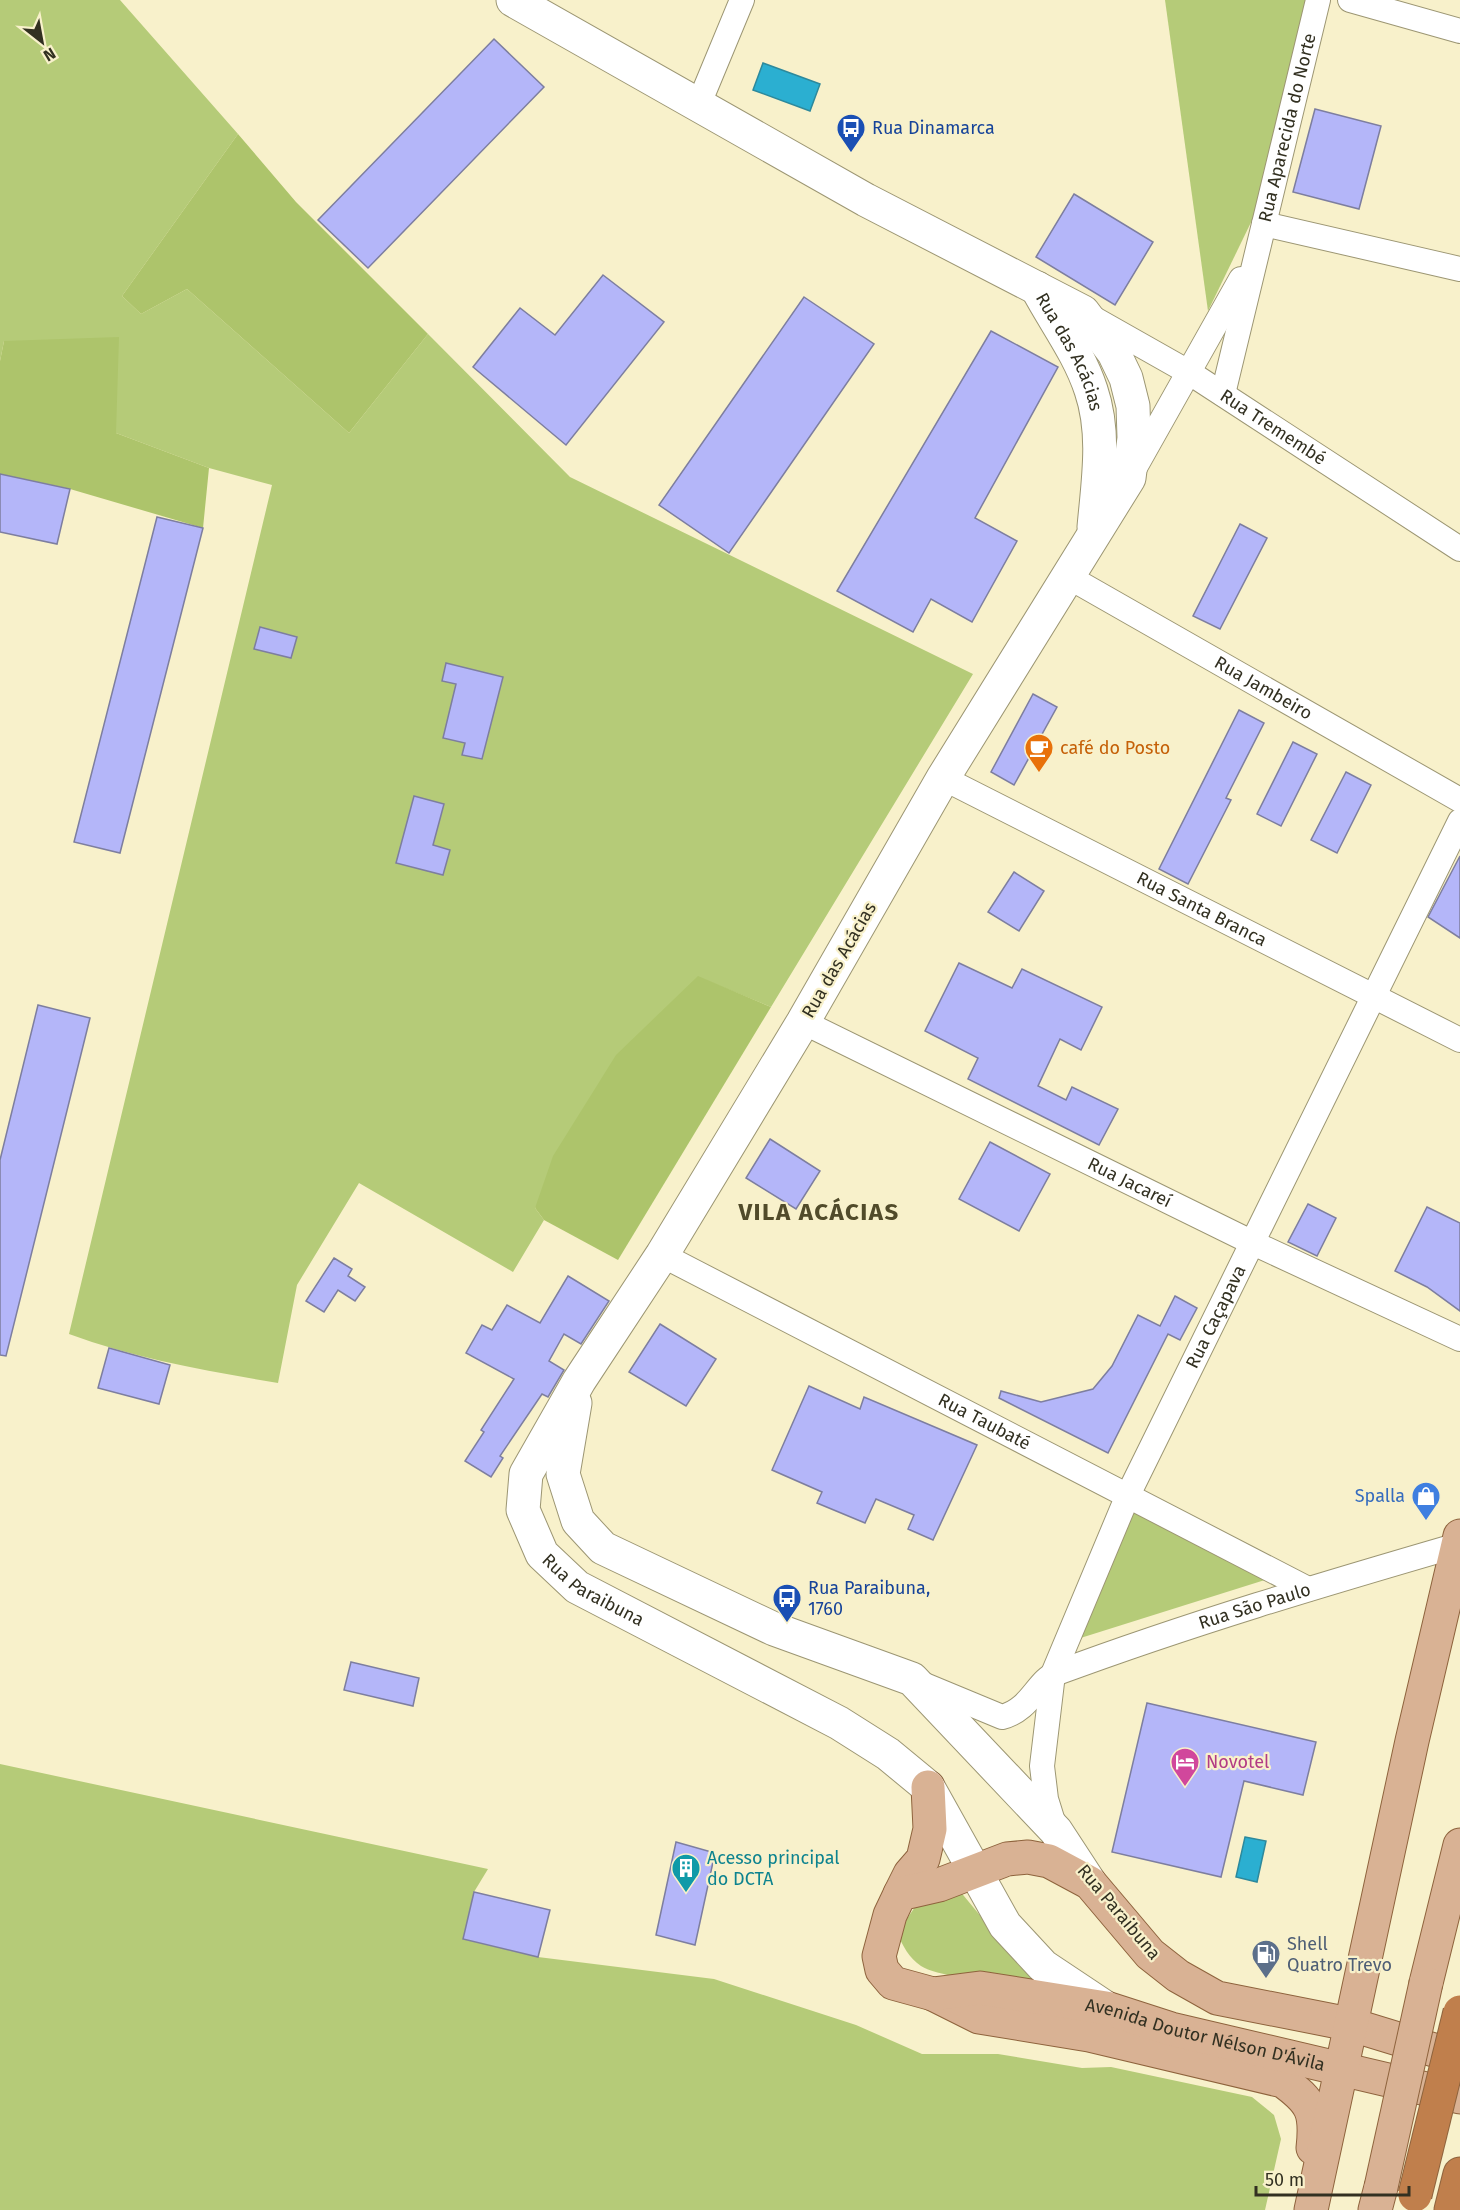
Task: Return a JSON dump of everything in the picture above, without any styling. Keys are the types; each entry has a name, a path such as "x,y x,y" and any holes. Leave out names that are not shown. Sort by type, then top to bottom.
{"highway":[{"path":"1413,2202 1460,2012"}],"main road":[{"path":"513,0 866,200 1037,288"},
{"name":"Rua das Acácias","path":"579,1381 662,1255 803,1022 943,778 1128,478 1134,438 1133,406 1126,378 1114,353 1083,312 1037,288"},
{"name":"Rua das Acácias","path":"1037,288 1077,357 1092,391 1098,420 1100,463 1093,536"},
{"name":"Rua Paraibuna","path":"579,1381 562,1474 578,1521 603,1548 774,1629 912,1679 1056,1831 1090,1883 1149,1954 1178,1976 1217,1998 1349,2024 1460,2058"},
{"name":"Rua Paraibuna","path":"579,1381 526,1474 523,1510 542,1554 577,1587 838,1723 888,1754 928,1787 974,1871"},
{"path":"1311,2210 1349,2024 1459,1541"},
{"path":"928,1787 930,1829 923,1859 910,1874 890,1915 879,1956 882,1970 893,1983 933,1994 979,2017 1089,2035 1283,2081 1304,2096 1314,2114 1310,2172 1311,2210"},
{"path":"1378,2198 1426,1983 1460,1845"},
{"path":"900,1894 939,1885 1007,1859 1028,1857 1048,1861 1090,1883"},
{"name":"Avenida Doutor Nélson D'Ávila","path":"974,1871 1005,1925 1043,1966 1106,2008 1171,2029 1460,2097"},
{"path":"933,1994 980,1988 1106,2008"}],"street":[{"path":"698,106 742,0"},
{"name":"Rua Aparecida do Norte","path":"1223,394 1255,253 1318,0"},
{"path":"1350,0 1460,31"},
{"path":"1264,224 1460,269"},
{"name":"Rua Aparecida do Norte","path":"1128,478 1190,373 1255,253"},
{"name":"Rua Tremembé","path":"1083,312 1190,373 1460,549"},
{"name":"Rua Jambeiro","path":"1067,576 1460,800"},
{"name":"Rua Santa Branca","path":"943,778 1372,998 1460,1040"},
{"name":"Rua Caçapava","path":"1056,1831 1046,1799 1042,1766 1053,1674 1128,1495 1460,821"},
{"name":"Rua Jacareí","path":"803,1022 1251,1242 1460,1339"},
{"name":"Rua Taubaté","path":"662,1255 1308,1589"},
{"name":"Rua São Paulo","path":"1053,1674 1459,1541"},
{"name":"Rua Paraibuna","path":"912,1679 1002,1717 1015,1714 1053,1674"}],"green space":[{"path":"0,0 120,0 238,134 122,296 141,314 187,289 349,433 428,334 570,477 973,674 771,1007 698,977 535,1208 544,1220 513,1272 359,1183 297,1285 278,1383 199,1369 120,1351 69,1334 272,485 209,468 116,433 4,341 0,361"},
{"path":"1165,0 1311,0 1256,212 1208,311"},
{"path":"238,134 296,202 428,334 349,433 187,289 141,314 122,296"},
{"path":"119,337 116,433 209,468 203,528 70,489 0,474 0,361 4,341"},
{"path":"698,976 771,1007 618,1260 544,1220 535,1208 553,1156 616,1055"},
{"path":"1131,1510 1268,1579 1071,1641"},
{"path":"0,1764 488,1869 474,1892 463,1939 538,1957 714,1979 856,2025 922,2054 998,2054 1082,2068 1111,2067 1252,2097 1274,2115 1281,2139 1265,2210 0,2210"},
{"path":"959,1890 997,1936 1058,1989 948,1975 921,1966 913,1959 897,1933 915,1907"}],"water":[{"path":"763,63 820,84 810,111 753,90"},
{"path":"1245,1837 1266,1841 1257,1882 1236,1877"}],"building":[{"path":"494,39 544,87 368,268 318,220"},
{"path":"1315,109 1381,126 1359,209 1293,192"},
{"path":"1074,194 1153,242 1115,305 1036,257"},
{"path":"603,275 664,322 566,445 473,367 520,308 555,335"},
{"path":"804,297 874,344 729,553 659,505"},
{"path":"991,331 1058,367 975,518 1017,541 972,622 931,599 913,632 837,591"},
{"path":"0,474 70,489 57,544 0,532"},
{"path":"157,517 203,528 120,853 74,842"},
{"path":"1240,524 1267,538 1220,629 1193,616"},
{"path":"260,627 297,637 291,658 254,649"},
{"path":"446,663 503,677 482,759 462,755 465,743 443,738 456,684 442,681"},
{"path":"1033,694 1057,707 1014,785 991,772"},
{"path":"1239,710 1264,723 1226,798 1231,800 1188,884 1159,869"},
{"path":"1293,742 1317,754 1281,826 1257,814"},
{"path":"1346,772 1371,785 1337,853 1311,840"},
{"path":"414,796 444,804 433,845 450,850 443,875 396,863"},
{"path":"1460,856 1460,938 1428,917"},
{"path":"1014,872 1044,891 1019,931 988,912"},
{"path":"959,963 1012,988 1022,969 1102,1007 1081,1050 1060,1039 1038,1086 1066,1100 1072,1087 1118,1109 1099,1145 968,1079 978,1058 925,1031"},
{"path":"38,1005 90,1018 6,1356 0,1355 0,1160"},
{"path":"770,1139 820,1171 796,1209 746,1178"},
{"path":"990,1142 1050,1174 1019,1231 959,1199"},
{"path":"1308,1204 1336,1218 1317,1256 1288,1242"},
{"path":"1427,1207 1460,1223 1460,1311 1427,1287 1395,1271"},
{"path":"334,1258 352,1269 348,1276 365,1287 355,1301 338,1290 324,1312 306,1301"},
{"path":"568,1276 609,1301 581,1344 564,1334 549,1361 564,1370 548,1397 542,1394 500,1456 503,1458 491,1477 465,1461 484,1432 481,1430 514,1379 466,1353 482,1325 492,1330 507,1305 540,1323"},
{"path":"1175,1296 1197,1308 1180,1340 1168,1334 1108,1453 999,1398 1001,1391 1041,1402 1093,1389 1112,1366 1138,1315 1160,1326"},
{"path":"660,1324 716,1359 686,1406 629,1372"},
{"path":"109,1348 170,1365 159,1404 98,1388"},
{"path":"809,1386 860,1409 864,1397 977,1445 933,1540 908,1529 914,1515 876,1499 865,1523 817,1503 822,1492 772,1470"},
{"path":"351,1662 419,1678 413,1706 344,1690"},
{"name":"Novotel","path":"1147,1703 1316,1742 1303,1795 1244,1781 1221,1877 1112,1852"},
{"name":"Acesso principal do DCTA","path":"676,1842 715,1853 695,1945 656,1935"},
{"path":"474,1892 550,1910 538,1957 463,1939"}],"place":[{"name":"Rua Dinamarca","path":"851,154"},
{"name":"café do Posto","path":"1039,774"},
{"name":"Spalla","path":"1426,1522"},
{"name":"Rua Paraibuna, 1760","path":"787,1624"},
{"name":"Novotel","path":"1185,1788"},
{"name":"Acesso principal do DCTA","path":"686,1894"},
{"name":"Shell Quatro Trevo","path":"1266,1980"}],"district":[{"name":"VILA ACÁCIAS","path":"819,1212"}]}
